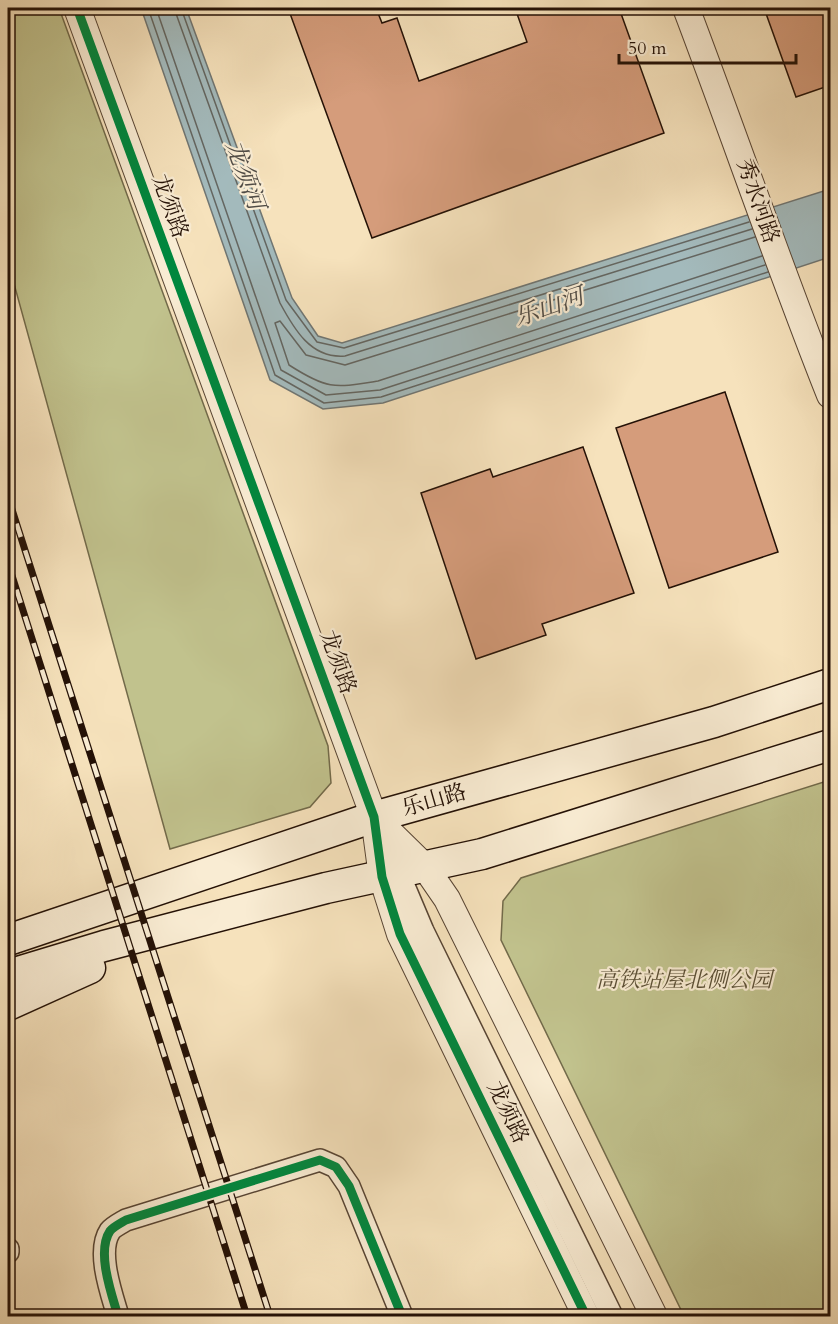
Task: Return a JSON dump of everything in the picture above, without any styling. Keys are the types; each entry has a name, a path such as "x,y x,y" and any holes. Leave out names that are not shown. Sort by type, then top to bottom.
{"main road":[{"name":"乐山路","path":"8,940 375,817 714,722 831,684"},
{"path":"8,975 104,946 216,917 482,854 831,745"},
{"path":"8,1005 44,987 216,917"}],"street":[{"name":"龙须路","path":"77,8 375,817 402,872 400,934 586,1317"},
{"name":"秀水河路","path":"686,8 757,197 789,293 831,395"},
{"name":"龙须路","path":"375,817 402,872 447,899 654,1317"},
{"path":"402,872 423,931 612,1317"},
{"path":"118,1317 109,1287 104,1247 110,1230 126,1220 320,1160 336,1167 349,1186 402,1317"}],"green space":[{"path":"8,8 59,8 328,746 331,783 310,807 170,849 8,262"},
{"name":"高铁站屋北侧公园","path":"830,780 830,1316 684,1316 501,940 503,901 521,878"}],"water":[{"path":"141,8 186,8 292,298 318,336 342,343 830,189 830,257 383,403 323,409 270,380"}],"building":[{"path":"288,8 376,8 382,23 397,18 419,81 527,42 515,8 619,8 664,133 372,238"},
{"path":"764,8 831,8 831,85 796,97"},
{"path":"725,392 778,552 669,588 616,428"},
{"path":"583,447 634,593 542,624 546,635 476,659 421,493 490,469 493,477"}],"railway":[{"path":"8,497 270,1316"},
{"path":"8,563 247,1316"}],"cycle path":[{"path":"77,8 374,817 382,877 400,934 586,1316"},
{"path":"118,1316 106,1274 104,1250 106,1240 113,1228 126,1220 320,1160 336,1167 349,1186 402,1316"}],"water label":[{"name":"龙须河","path":"245,175"},
{"name":"乐山河","path":"549,307"}]}
